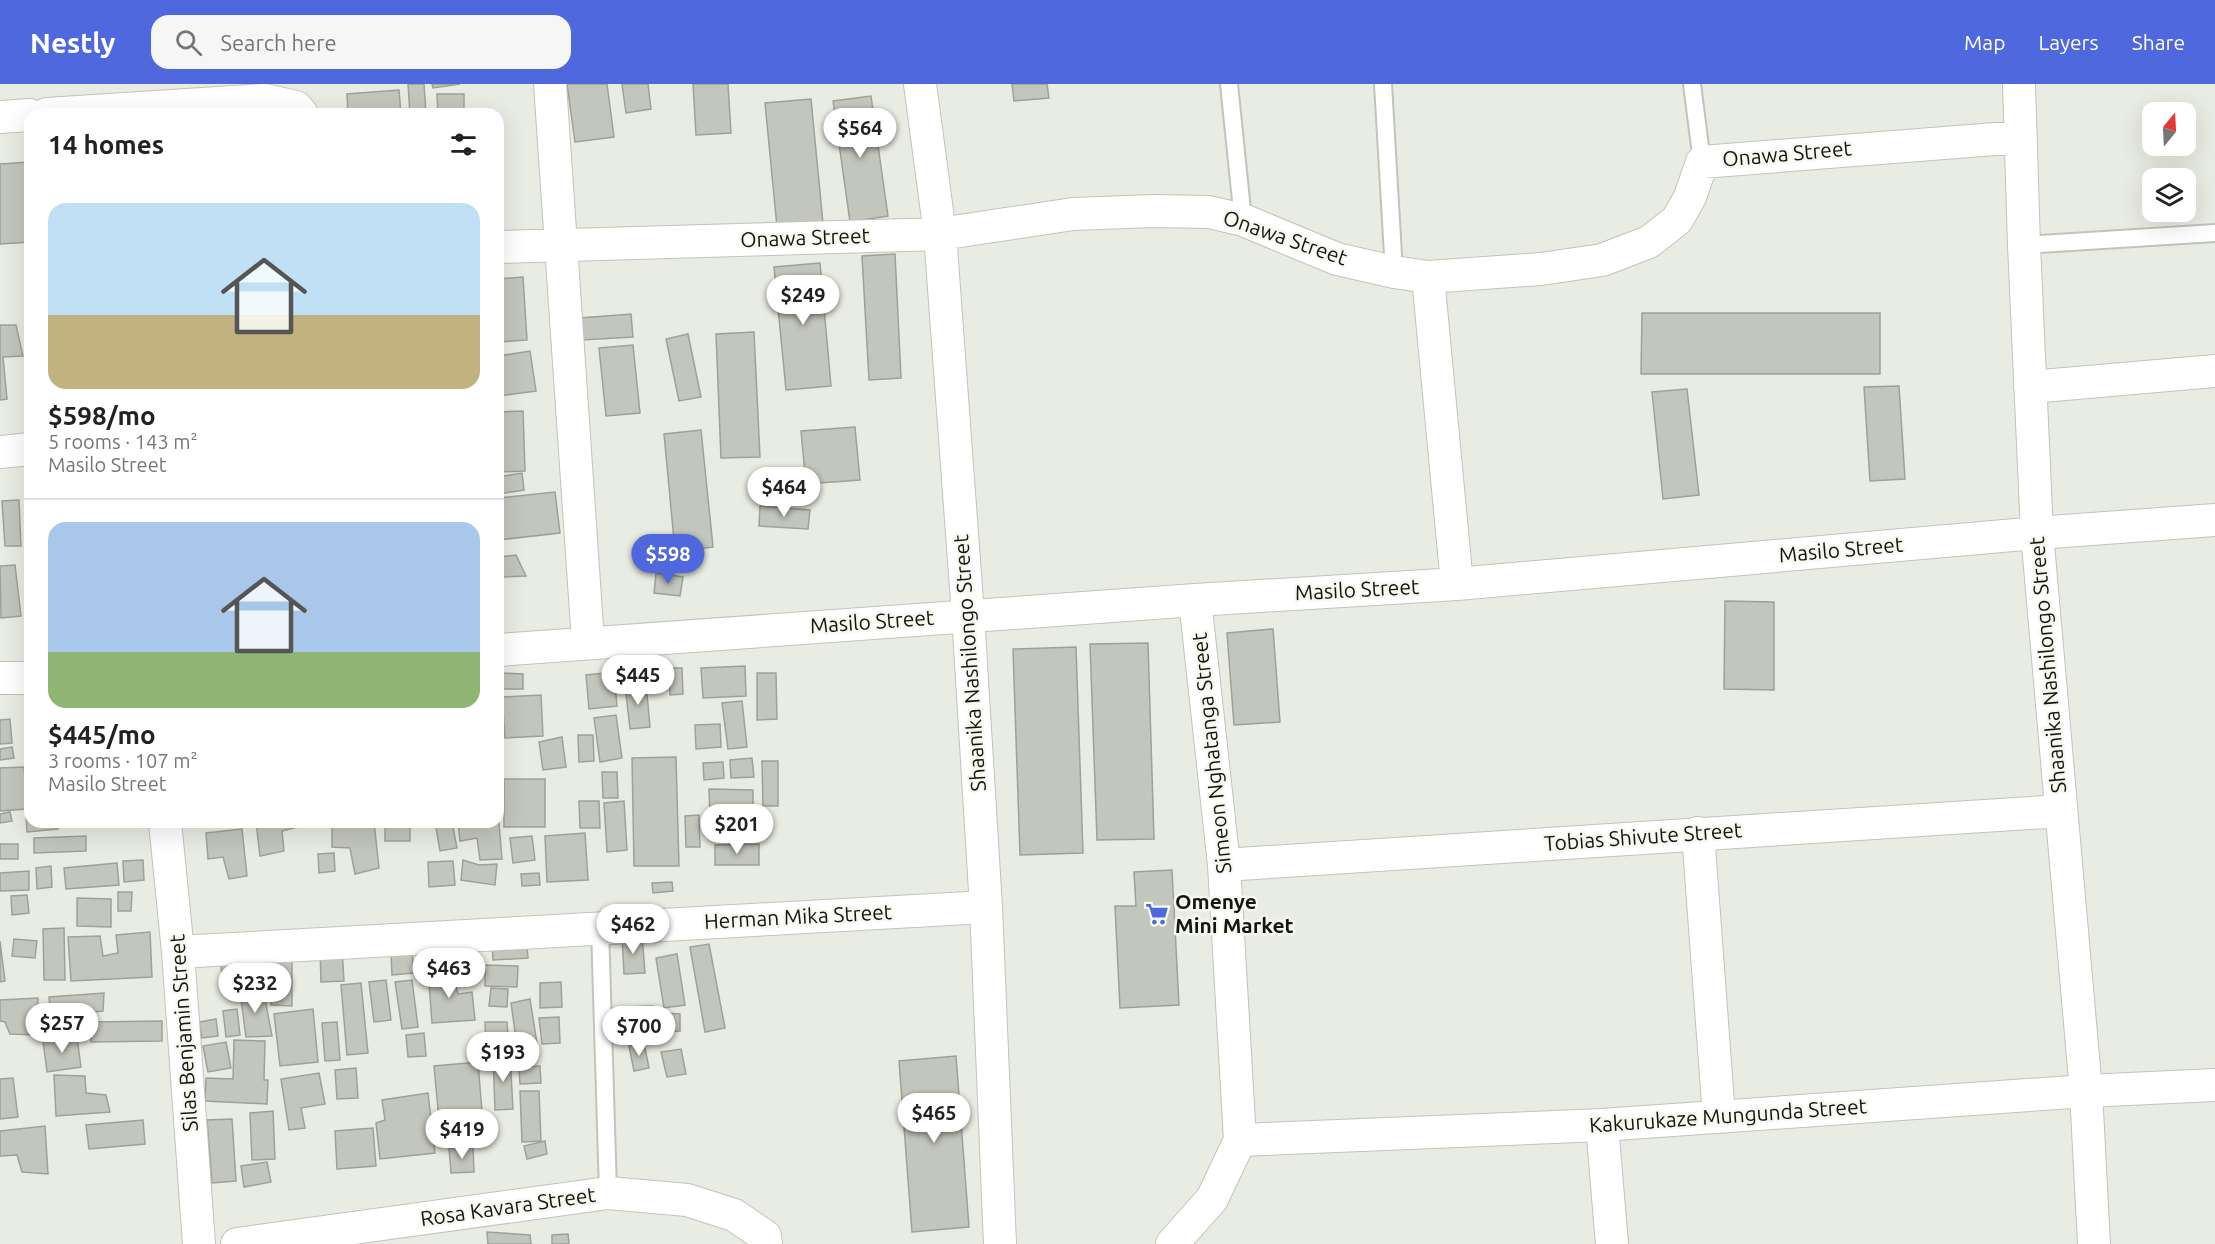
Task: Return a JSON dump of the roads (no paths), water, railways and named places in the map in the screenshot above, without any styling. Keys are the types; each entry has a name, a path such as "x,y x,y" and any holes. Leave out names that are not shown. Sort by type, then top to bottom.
{"street":[{"path":"550,84 588,642"},
{"name":"Shaanika Nashilongo Street","path":"920,84 940,234 968,615 986,907 1000,1244"},
{"name":"Shaanika Nashilongo Street","path":"2019,84 2037,533 2086,1091 2094,1244"},
{"path":"140,108 264,100 297,108"},
{"path":"0,117 24,115"},
{"name":"Onawa Street","path":"504,248 940,234 1073,214 1154,211 1209,212 1243,220 1337,259 1394,272 1428,277 1541,269 1602,260 1649,242 1677,220 1690,197 1702,162 2021,137"},
{"path":"1428,277 1457,584"},
{"path":"2030,387 2215,371"},
{"path":"0,452 24,450"},
{"name":"Masilo Street","path":"504,649 968,615 1457,584 2037,533 2215,520"},
{"name":"Simeon Nghatanga Street","path":"1172,1244 1212,1198 1240,1140 1224,865 1195,600"},
{"path":"0,678 24,678"},
{"name":"Tobias Shivute Street","path":"1224,865 2061,811"},
{"name":"Silas Benjamin Street","path":"166,828 178,952 199,1244"},
{"path":"1698,833 1719,1117"},
{"name":"Herman Mika Street","path":"178,952 986,907"},
{"name":"Kakurukaze Mungunda Street","path":"1240,1140 1602,1125 2086,1091 2215,1085"},
{"path":"1602,1125 1612,1244"},
{"name":"Rosa Kavara Street","path":"237,1244 608,1193 687,1200 734,1215 765,1236 766,1244"}],"lane":[{"path":"1229,84 1243,220"},
{"path":"1383,84 1394,272"},
{"path":"1692,84 1702,162"},
{"path":"2024,245 2215,233"},
{"path":"600,927 608,1193"}],"place":[{"name":"Omenye Mini Market","path":"1157,914"}]}
